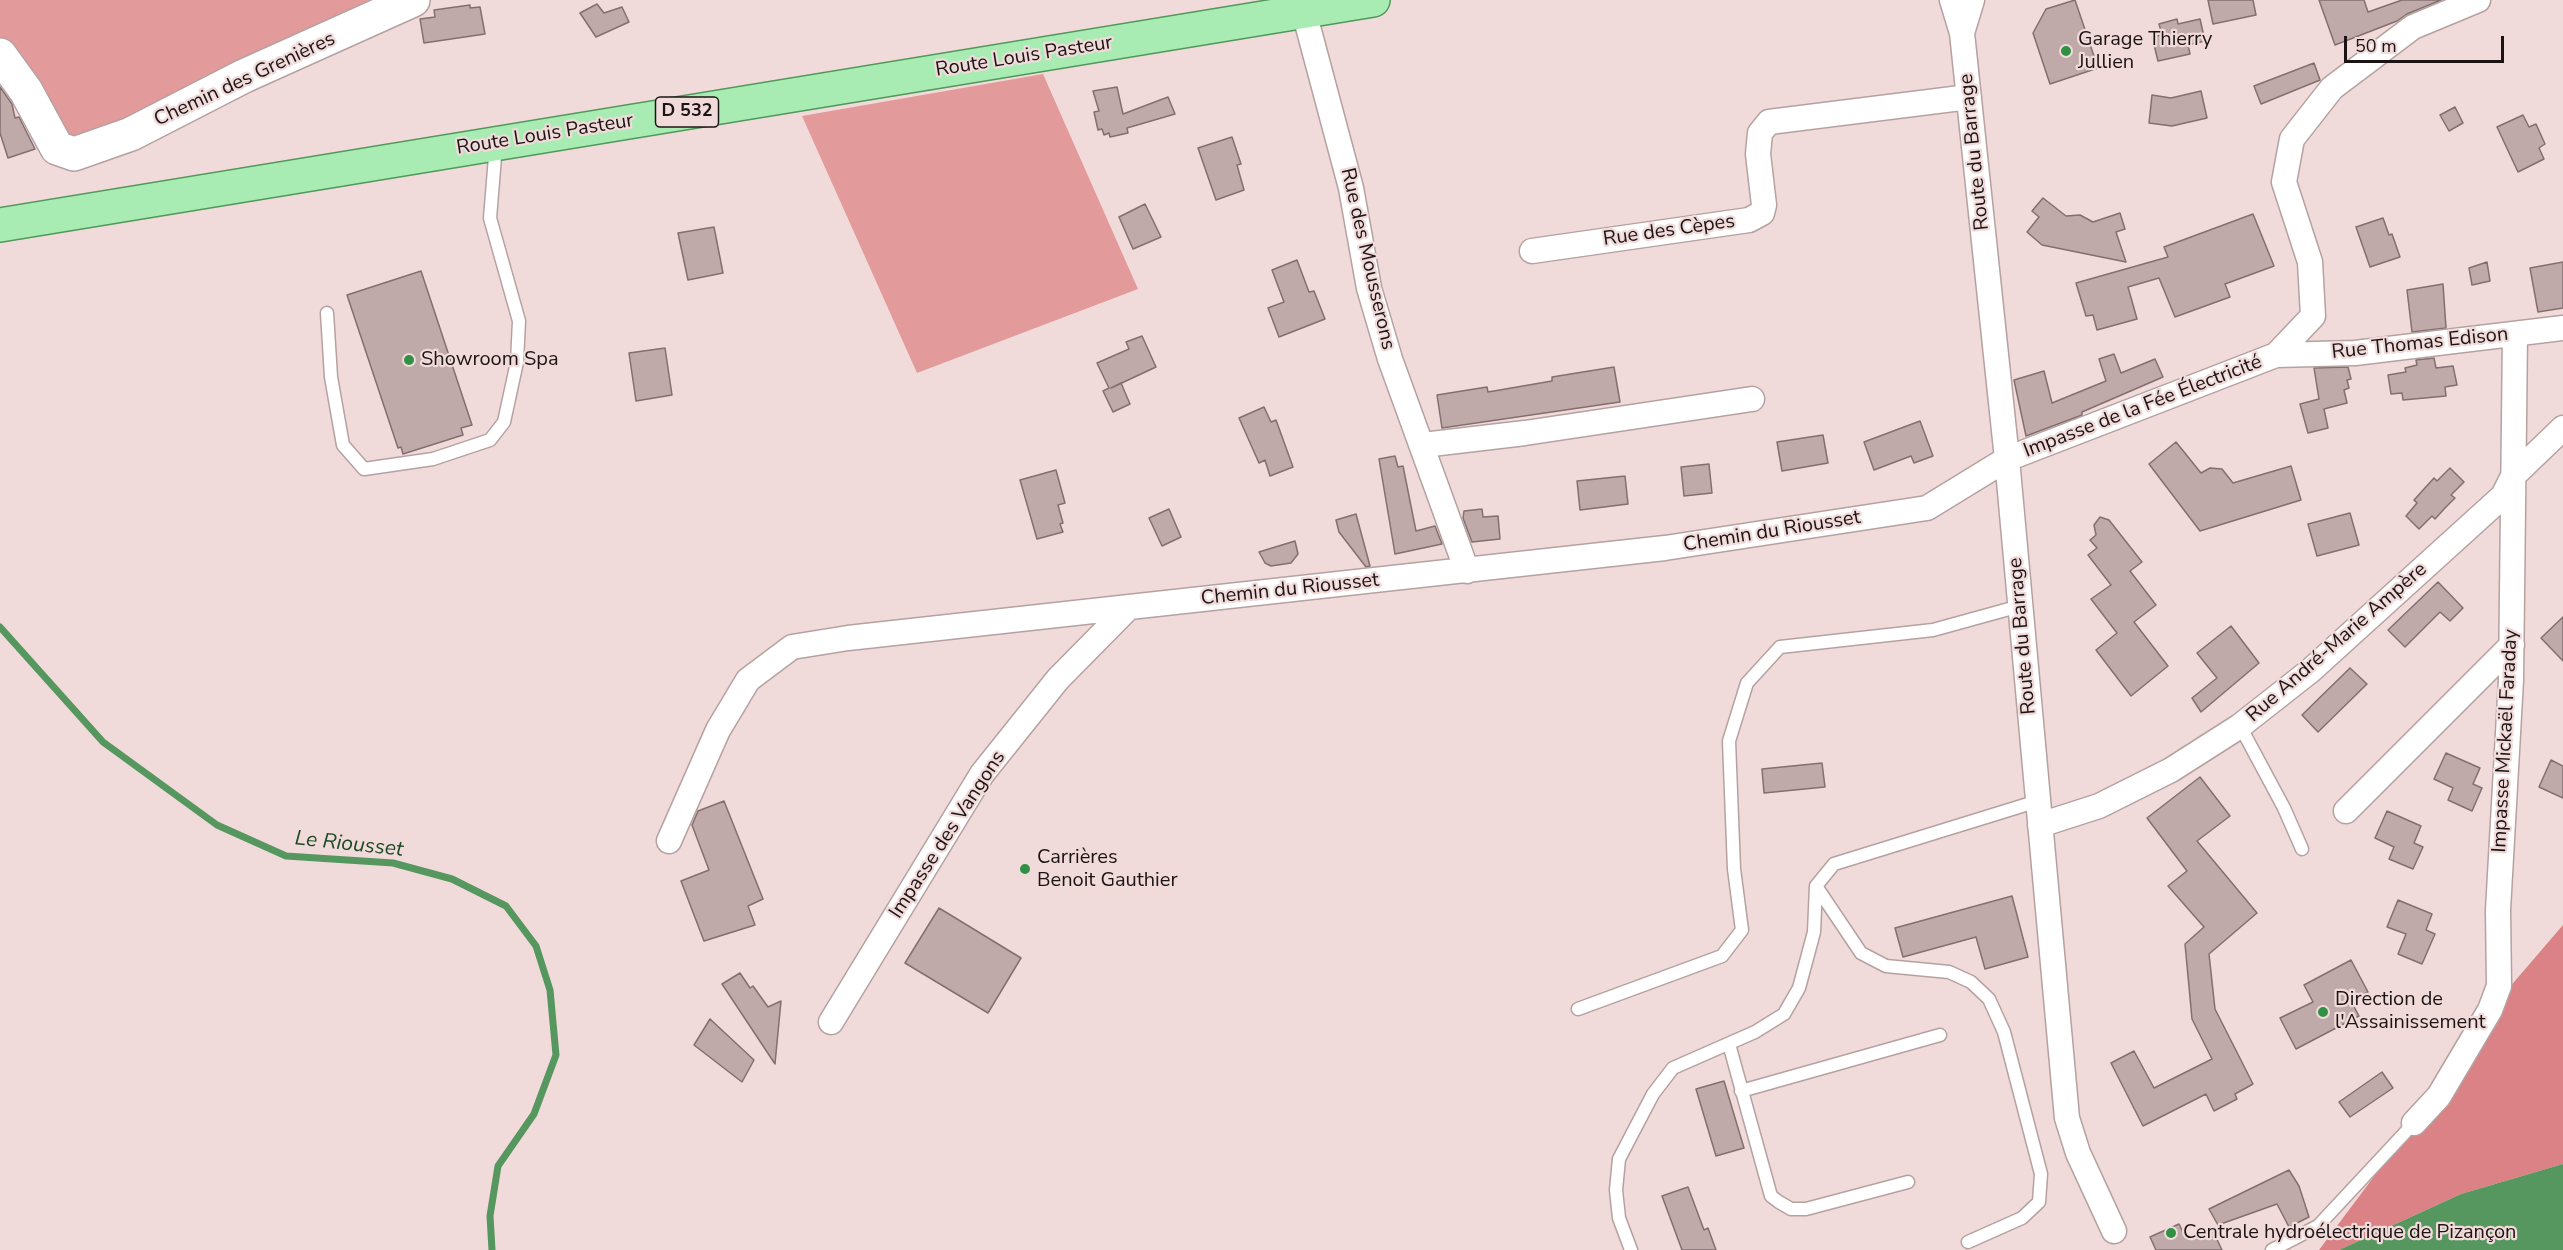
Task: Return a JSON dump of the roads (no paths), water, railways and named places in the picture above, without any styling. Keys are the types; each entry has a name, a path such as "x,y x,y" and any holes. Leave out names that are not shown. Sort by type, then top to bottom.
{"main road":[{"name":"Route Louis Pasteur","path":"0,225 1373,0"}],"street":[{"name":"Chemin des Grenières","path":"0,56 26,92 57,148 74,154 132,134 244,76 413,0"},
{"name":"Route du Barrage","path":"1952,0 1962,33 2007,459 2067,1118 2078,1153 2114,1231"},
{"name":"Route du Barrage","path":"1962,33 1972,0"},
{"name":"Impasse de la Fée Électricité","path":"2007,459 2276,355 2313,316 2310,262 2284,182 2292,138 2332,88 2395,41 2414,27 2478,0"},
{"name":"Rue des Mousserons","path":"1304,12 1351,188 1369,288 1390,359 1467,571"},
{"name":"Rue des Cèpes","path":"1532,251 1749,220 1762,213 1764,205 1758,154 1760,133 1769,123 1969,97"},
{"name":"Rue Thomas Edison","path":"2276,355 2355,353 2563,328"},
{"name":"Impasse Mickaël Faraday","path":"2414,1123 2439,1096 2490,1010 2499,986 2498,910 2512,645 2515,333"},
{"path":"1423,446 1752,399"},
{"name":"Rue André-Marie Ampère","path":"2039,813 2098,806 2171,771 2240,726 2310,671 2503,496 2513,476 2563,428"},
{"name":"Chemin du Riousset","path":"669,842 718,730 748,680 792,647 848,638 1665,548 1927,508 2007,459"},
{"name":"Impasse des Vangons","path":"831,1022 982,774 1058,679 1129,607"},
{"path":"2346,812 2512,645"}],"lane":[{"path":"327,313 331,377 343,445 364,469 433,459 490,440 504,422 517,362 519,321 490,218 497,144"},
{"path":"1578,1009 1722,956 1742,930 1734,869 1729,741 1747,683 1780,647 1933,630 2020,606"},
{"path":"2240,726 2284,808 2302,849"},
{"path":"1631,1250 1618,1209 1616,1190 1619,1159 1653,1094 1673,1068 1755,1032 1784,1014 1799,988 1814,932 1816,886 1834,864 2039,813"},
{"path":"1816,886 1861,953 1886,966 1949,972 1971,982 1989,999 2004,1032 2041,1173 2039,1202 2022,1218 1968,1242"},
{"path":"1741,1091 1940,1035"},
{"path":"1729,1044 1771,1196 1791,1209 1806,1209 1908,1182"},
{"path":"2272,1250 2318,1226 2414,1123"}],"waterway":[{"name":"Le Riousset","path":"0,627 103,742 217,825 286,856 393,863 452,879 506,906 536,946 550,990 556,1055 534,1114 498,1166 490,1216 492,1250"}],"place":[{"name":"Garage Thierry Jullien","path":"2066,51"},
{"name":"Showroom Spa","path":"409,360"},
{"name":"Carrières Benoit Gauthier","path":"1025,869"},
{"name":"Direction de l'Assainissement","path":"2323,1012"},
{"name":"Centrale hydroélectrique de Pizançon","path":"2171,1233"}]}
